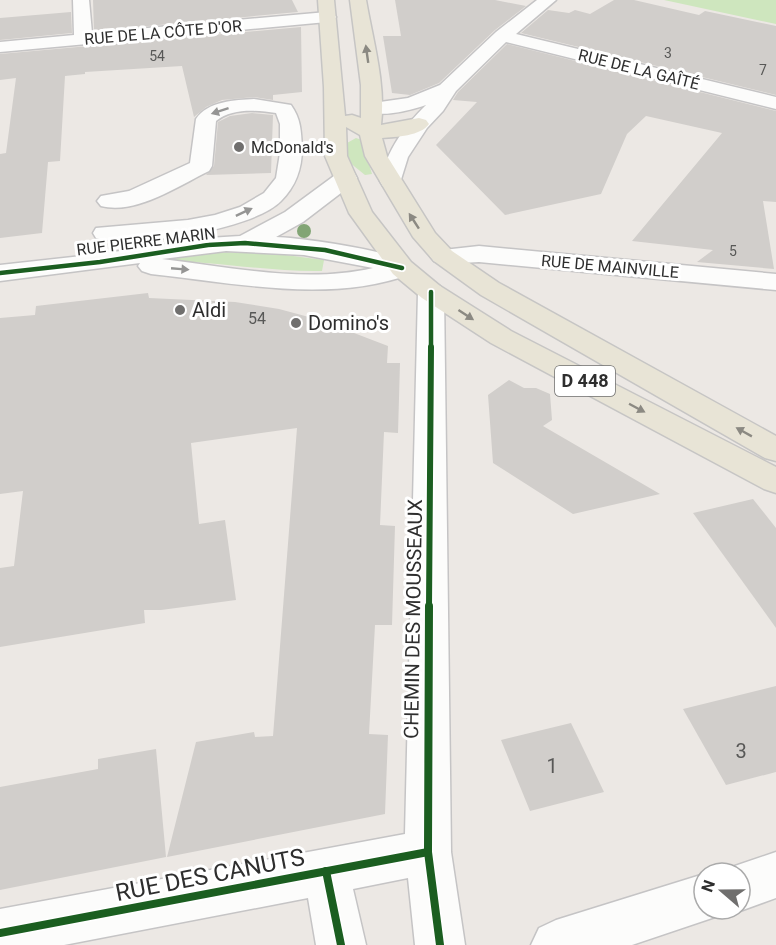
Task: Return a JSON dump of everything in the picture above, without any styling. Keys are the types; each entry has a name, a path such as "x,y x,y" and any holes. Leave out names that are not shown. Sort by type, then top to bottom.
{"main road":[{"name":"D 448","path":"358,0 373,108 361,126 376,156 425,237 425,270"},
{"name":"D 448","path":"326,8 337,138 336,156 361,213 501,337 776,481"},
{"path":"326,8 340,36 344,87 361,126"},
{"path":"337,138 361,126 405,130 419,124"},
{"path":"425,270 524,324 712,414 776,450"}],"street":[{"path":"81,0 83,40"},
{"path":"373,108 421,102 448,87 502,36 548,0"},
{"name":"RUE DE LA CÔTE D'OR","path":"0,47 83,40 326,8"},
{"name":"RUE DE LA GAÎTÉ","path":"502,36 776,103"},
{"path":"392,181 397,157 419,124 436,107 448,87"},
{"path":"105,233 185,229 240,215 262,204 280,190 290,177 293,162 290,115 284,108 258,105 240,106 211,114 206,119 201,166 135,197 109,201"},
{"name":"RUE PIERRE MARIN","path":"245,243 294,217 346,178"},
{"name":"RUE PIERRE MARIN","path":"0,273 101,262 171,249 245,243 345,254 425,270"},
{"name":"RUE DE MAINVILLE","path":"425,270 479,254 776,282"},
{"name":"RUE PIERRE MARIN","path":"101,262 334,283 425,270"},
{"name":"CHEMIN DES MOUSSEAUX","path":"425,270 428,852 440,945"},
{"name":"RUE DES CANUTS","path":"0,933 428,852"},
{"path":"326,871 341,945"},
{"path":"752,883 776,875"},
{"path":"556,945 692,902"}],"green space":[{"path":"664,0 776,0 776,24"},
{"path":"356,138 362,140 372,174 365,175 349,162 345,151 347,143"},
{"path":"207,252 270,253 324,260 322,271 302,271 160,261 154,258"}],"building":[{"path":"93,0 292,0 298,12 94,31"},
{"path":"395,0 495,0 526,6 495,30 439,83 410,95 392,93 383,36 401,36"},
{"path":"614,0 634,0 699,15 705,11 776,26 776,95 521,33 548,10 569,13 575,10 590,14"},
{"path":"71,12 72,33 0,40 0,18"},
{"path":"301,27 302,92 273,95 273,100 254,97 222,100 206,107 194,117 182,66 85,72 85,74 65,76 60,161 48,162 42,233 0,238 0,154 6,153 16,78 0,80 0,54"},
{"path":"507,44 776,111 776,202 763,201 774,269 697,262 713,250 632,241 722,133 646,116 627,134 601,194 505,215 436,145 477,102 453,100 458,92"},
{"name":"McDonald's","path":"252,113 273,115 271,173 206,175 214,166 218,122 230,116"},
{"path":"148,293 149,298 235,302 279,309 320,320 388,346 387,363 400,363 398,433 384,432 380,525 395,526 392,625 375,625 369,734 388,735 385,814 167,857 196,742 254,732 255,737 273,736 297,428 191,443 199,524 225,520 236,600 161,610 144,610 145,623 0,647 0,568 14,566 23,491 0,494 0,318 35,315 36,306"},
{"path":"509,380 524,388 536,388 550,394 552,420 543,426 660,494 573,514 493,463 488,395"},
{"path":"753,499 776,528 776,628 693,513"},
{"path":"776,686 776,772 726,785 683,709"},
{"path":"571,723 604,792 530,811 501,740"},
{"path":"156,749 166,857 0,890 0,787 98,769 98,759"}],"cycle path":[{"path":"0,273 100,262 208,245 245,243 325,250 402,268"},
{"path":"431,292 428,852 440,945"},
{"path":"0,933 428,852"},
{"path":"326,871 341,945"}],"place":[{"name":"McDonald's","path":"239,147"},
{"name":"Aldi","path":"180,310"},
{"name":"Domino's","path":"296,323"}]}
